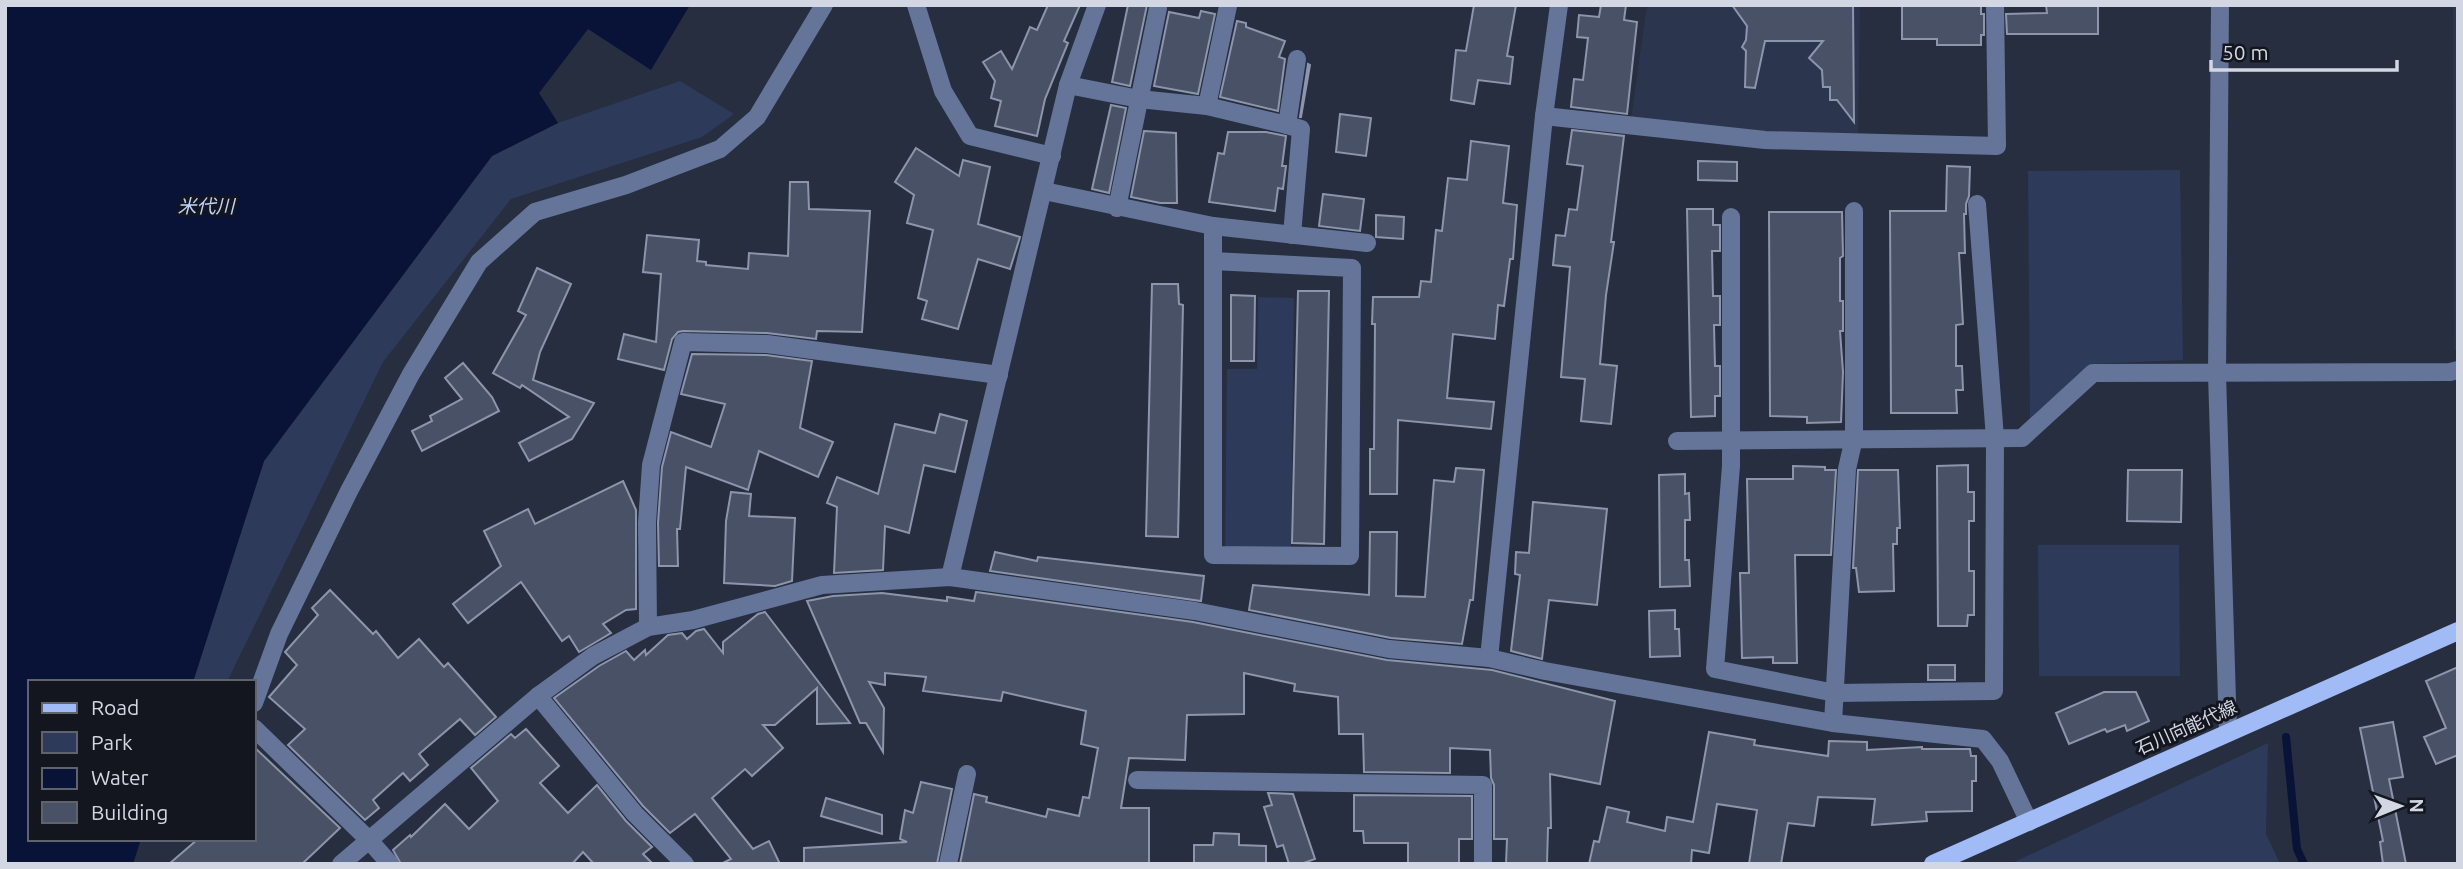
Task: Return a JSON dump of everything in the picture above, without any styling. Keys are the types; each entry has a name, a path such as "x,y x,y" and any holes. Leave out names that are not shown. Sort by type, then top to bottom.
{"main road":[{"name":"石川向能代線","path":"1933,864 2458,631"}],"street":[{"path":"256,697 279,634 349,491 411,374 479,262 535,212 626,185 720,149 757,117 824,5"},
{"path":"916,5 943,91 970,136 1052,156"},
{"path":"950,577 1068,85 1097,5"},
{"path":"1489,658 1544,116 1559,5"},
{"path":"1544,116 1765,140 1997,146 1995,5"},
{"path":"2220,5 2217,374 2228,732"},
{"path":"1208,106 1228,6"},
{"path":"1117,208 1158,8"},
{"path":"1287,125 1297,60"},
{"path":"1068,85 1139,99 1208,106 1301,129 1292,235"},
{"path":"1044,191 1213,226 1367,243"},
{"path":"1731,217 1731,466 1715,669 1835,693 1994,691 1995,438 1977,204"},
{"path":"1833,723 1847,469 1854,439 1854,211"},
{"path":"1213,226 1213,261 1213,555 1350,556 1352,268 1213,261"},
{"path":"648,627 647,523 651,465 683,342 767,344 999,375"},
{"path":"1677,441 2022,438 2093,373 2458,370"},
{"path":"341,864 538,696 593,656 648,627 693,620 822,585 950,577 1195,611 1389,649 1489,658 1545,671 1833,723 1983,739 2000,761 2029,822"},
{"path":"538,696 635,814 685,864"},
{"path":"256,730 369,839 390,864"},
{"path":"948,864 967,774"},
{"path":"1137,779 1483,785 1483,864"}],"shaded area":[{"path":"1647,5 1860,5 1858,133 1763,132 1631,119"},
{"path":"2453,5 2458,5 2458,350 2454,350"}],"green space":[{"path":"680,81 734,114 702,137 511,199 383,362 228,680 194,680 264,461 492,156 558,123"},
{"path":"2180,170 2183,360 2093,364 2076,376 2030,422 2028,171"},
{"path":"1258,297 1294,298 1291,547 1225,547 1227,369 1257,369"},
{"path":"2038,545 2179,545 2180,676 2039,676"},
{"path":"2268,743 2266,834 2280,864 2010,864"}],"water":[{"name":"米代川","path":"5,5 690,5 651,70 588,29 539,93 558,123 492,156 264,461 194,680 28,680 28,841 140,841 133,864 5,864"}],"building":[{"path":"1048,5 1080,5 1064,41 1068,43 1045,99 1037,136 995,126 1001,101 991,98 995,81 983,62 1001,51 1012,69 1030,27 1037,30"},
{"path":"1128,5 1147,5 1130,86 1112,82"},
{"path":"1474,5 1516,5 1507,56 1513,57 1510,84 1478,80 1474,104 1451,100 1456,50 1466,51"},
{"path":"1601,5 1626,5 1624,20 1637,22 1627,114 1571,107 1574,79 1583,80 1588,38 1577,37 1579,15 1599,17"},
{"path":"1732,5 1853,5 1854,122 1837,100 1830,100 1830,87 1823,87 1822,70 1809,58 1823,41 1765,41 1755,88 1745,87 1746,51 1742,47 1746,40 1747,26"},
{"path":"1902,5 1981,5 1984,35 1981,35 1981,45 1937,45 1937,39 1902,39"},
{"path":"2046,5 2098,5 2098,34 2007,34 2006,14 2047,13"},
{"path":"1201,11 1215,14 1198,94 1154,86 1169,12 1199,18"},
{"path":"1237,21 1285,41 1279,57 1285,59 1278,111 1220,97"},
{"path":"1308,64 1310,65 1300,117"},
{"path":"1111,105 1126,108 1109,193 1092,189"},
{"path":"1340,114 1371,118 1366,156 1336,152"},
{"path":"1572,130 1624,136 1600,364 1617,366 1611,424 1581,421 1585,379 1561,377 1570,267 1553,265 1556,235 1565,236 1569,209 1577,210 1583,166 1567,164"},
{"path":"1144,131 1176,133 1177,203 1160,203 1131,197"},
{"path":"1228,132 1266,132 1286,136 1282,166 1286,166 1283,189 1278,188 1275,211 1209,202 1218,153 1224,154"},
{"path":"1471,141 1509,146 1503,203 1517,205 1513,259 1510,259 1504,306 1498,305 1495,339 1453,334 1447,398 1494,402 1491,429 1398,420 1397,494 1370,494 1370,449 1374,449 1373,297 1419,297 1421,281 1431,282 1436,230 1442,231 1448,178 1467,180"},
{"path":"916,148 959,176 963,160 990,167 978,224 1020,237 1010,269 978,259 958,329 922,319 927,301 918,298 933,230 907,223 914,195 895,182"},
{"path":"1698,161 1737,162 1737,181 1698,180"},
{"path":"1947,166 1970,167 1969,196 1964,214 1965,253 1959,253 1963,324 1956,325 1956,366 1962,366 1963,390 1956,390 1957,413 1891,413 1890,211 1946,211"},
{"path":"790,182 808,182 809,209 870,211 862,332 817,331 816,339 767,333 683,331 678,332 672,339 664,370 618,359 624,334 656,342 661,274 643,272 647,235 699,240 697,261 706,262 706,265 748,269 749,253 788,256"},
{"path":"1323,194 1364,199 1360,231 1319,226"},
{"path":"1687,209 1713,209 1713,225 1720,225 1720,251 1712,251 1713,296 1720,296 1720,325 1714,325 1715,366 1720,366 1720,396 1715,396 1715,416 1691,417"},
{"path":"1769,212 1842,212 1841,422 1807,423 1807,417 1770,416"},
{"path":"1376,215 1404,217 1403,239 1376,237"},
{"path":"537,268 571,284 540,352 533,380 594,403 572,439 529,461 519,443 569,417 522,385 520,388 493,373 526,315 518,311"},
{"path":"1152,284 1178,284 1179,304 1183,305 1178,537 1146,536"},
{"path":"1298,291 1329,291 1324,544 1292,543"},
{"path":"1231,295 1255,296 1254,361 1231,361"},
{"path":"692,354 766,355 812,361 800,428 833,442 818,477 759,451 748,490 686,467 680,529 677,529 678,566 659,566 658,523 662,467 671,432 711,447 725,404 681,394"},
{"path":"463,363 492,397 499,411 422,451 412,431 432,421 430,416 462,399 445,378"},
{"path":"940,414 967,421 955,472 924,465 909,533 885,526 883,570 834,573 837,507 827,503 837,477 878,494 895,424 935,433"},
{"path":"1968,465 1968,492 1974,492 1974,521 1969,521 1969,571 1974,571 1974,615 1968,615 1967,626 1938,626 1937,466"},
{"path":"1793,466 1836,470 1831,555 1795,555 1797,663 1773,663 1773,657 1742,658 1740,573 1749,573 1747,479 1793,479"},
{"path":"1456,468 1484,470 1473,600 1470,600 1462,644 1391,638 1249,610 1253,585 1369,595 1370,532 1397,532 1396,596 1425,597 1434,480 1454,482"},
{"path":"1858,470 1898,470 1900,528 1897,528 1897,544 1893,544 1894,591 1859,592 1856,568 1853,568"},
{"path":"2128,470 2182,470 2181,522 2127,521"},
{"path":"1685,474 1685,494 1689,493 1690,520 1685,520 1685,560 1689,560 1690,586 1660,587 1659,475"},
{"path":"623,481 636,510 636,609 626,610 603,624 611,633 579,652 569,636 562,641 521,582 468,623 453,604 501,566 484,531 528,509 535,524"},
{"path":"731,492 751,494 749,516 795,518 792,581 775,586 724,583 726,521"},
{"path":"1533,502 1607,509 1597,605 1549,600 1542,659 1511,651 1520,575 1515,574 1516,552 1529,553"},
{"path":"995,552 1037,561 1038,557 1204,576 1201,601 990,571"},
{"path":"330,590 373,634 376,631 398,658 419,639 444,667 448,663 496,717 475,735 460,719 419,754 428,765 410,781 403,773 373,800 379,808 365,820 288,745 305,729 269,697 297,665 285,652 318,615 312,608"},
{"path":"976,592 1193,622 1387,660 1492,670 1615,701 1600,784 1550,774 1551,828 1548,828 1547,864 1506,864 1507,839 1494,839 1494,785 1491,778 1490,750 1450,748 1450,773 1364,772 1363,734 1339,734 1338,697 1294,691 1295,684 1244,673 1244,714 1187,715 1185,760 1129,758 1121,808 1149,808 1149,864 960,864 974,794 987,797 986,802 1046,817 1048,809 1079,816 1083,797 1089,798 1098,748 1081,744 1086,711 1003,692 1001,701 923,691 926,677 885,673 885,685 869,682 884,708 883,752 866,723 860,723 807,601 833,596 882,593 947,601 947,597 974,601"},
{"path":"1675,610 1680,656 1650,657 1649,611"},
{"path":"765,612 850,723 817,724 817,688 775,725 763,725 783,748 752,776 745,769 712,798 753,849 769,841 780,864 721,864 731,859 695,814 670,833 643,806 554,698 599,666 626,651 634,660 645,650 646,655 668,635 682,633 687,639 696,631 704,629 723,653 723,642 758,614"},
{"path":"1928,665 1955,665 1955,680 1928,680"},
{"path":"2458,667 2458,755 2436,764 2424,737 2446,728 2426,681"},
{"path":"2104,692 2136,692 2149,721 2127,731 2125,725 2107,732 2105,729 2069,744 2056,713"},
{"path":"2393,722 2403,777 2389,779 2406,864 2383,864 2380,842 2383,841 2360,728"},
{"path":"526,729 559,766 540,783 568,813 597,785 626,821 652,847 643,854 653,864 594,864 583,852 572,864 401,864 393,850 410,835 411,837 445,804 469,829 498,801 471,768 511,734 515,738"},
{"path":"1709,732 1755,740 1754,745 1828,756 1829,741 1867,742 1867,750 1922,747 1970,749 1971,756 1976,756 1976,781 1972,781 1972,811 1926,812 1927,821 1872,825 1875,799 1818,797 1814,826 1788,823 1781,864 1749,864 1757,810 1717,804 1709,853 1692,850 1691,864 1589,864 1594,841 1599,842 1607,807 1629,812 1627,822 1665,831 1667,817 1693,822"},
{"path":"256,749 340,828 302,864 169,864 196,841 256,841"},
{"path":"921,782 952,789 937,864 804,864 804,848 907,842 900,839 905,810 913,813"},
{"path":"1268,793 1293,794 1315,859 1301,864 1289,864 1283,845 1277,847 1264,807 1272,805"},
{"path":"1354,795 1472,796 1472,839 1459,839 1459,864 1408,864 1408,843 1364,843 1363,831 1354,831"},
{"path":"826,798 882,815 882,834 821,816"},
{"path":"1214,833 1239,834 1239,845 1266,846 1266,864 1194,864 1194,845 1213,845"}],"waterway":[{"path":"2286,737 2297,849 2304,864"}]}
